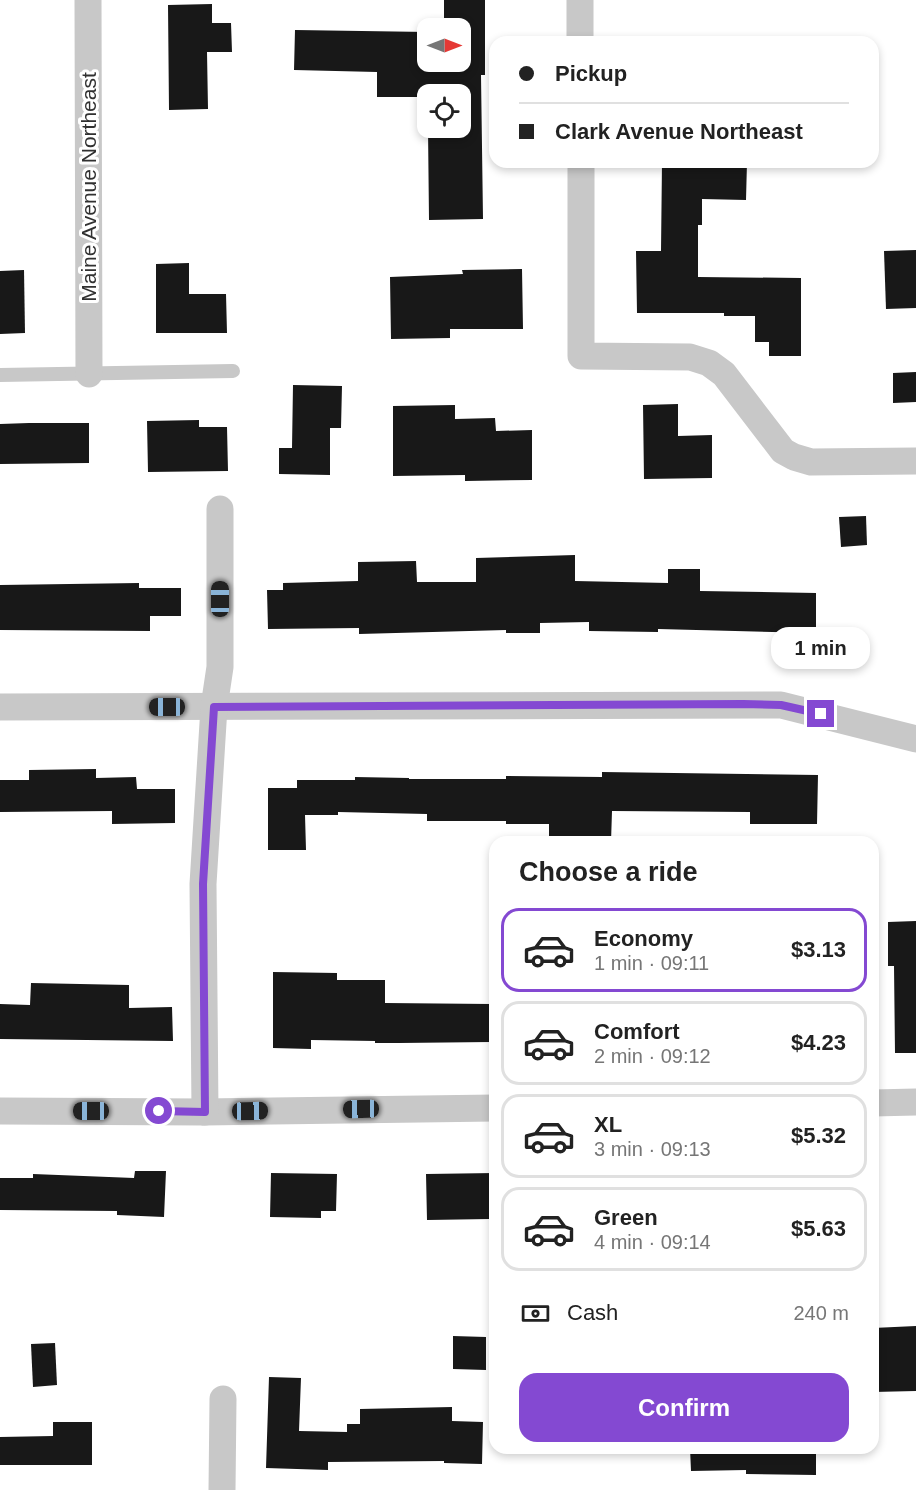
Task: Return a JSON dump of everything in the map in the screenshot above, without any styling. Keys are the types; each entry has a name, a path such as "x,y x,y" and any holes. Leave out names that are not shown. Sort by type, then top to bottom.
{"street":[{"name":"Maine Avenue Northeast","path":"88,0 89,374"},
{"path":"580,0 580,36"},
{"path":"581,168 581,356 690,357 709,363 724,374 783,451 794,458 811,462 916,461"},
{"path":"205,1112 203,884 214,707 220,667 220,509"},
{"path":"0,707 781,705 916,739"},
{"path":"879,1102 916,1102"},
{"path":"0,1111 205,1112 489,1108"},
{"path":"222,1490 223,1399"}],"lane":[{"path":"0,375 233,371"}],"building":[{"path":"444,0 485,0 485,75 481,75 483,219 429,220 428,138 471,138 471,84 417,84 417,97 377,97 377,72 294,70 295,30 417,32 417,72 471,72 471,18 444,18"},
{"path":"212,4 212,23 231,23 232,52 207,52 208,109 169,110 168,5"},
{"path":"662,168 747,168 746,200 702,199 702,225 698,225 698,277 801,278 801,356 769,356 769,342 755,342 755,316 724,316 724,313 637,313 636,251 661,251"},
{"path":"916,250 916,308 886,309 884,251"},
{"path":"189,263 189,294 226,294 227,333 156,333 156,264"},
{"path":"522,269 523,329 450,329 450,338 391,339 390,277 463,274 462,270"},
{"path":"24,270 25,333 0,334 0,271"},
{"path":"916,372 916,402 893,403 893,373"},
{"path":"293,385 342,386 341,428 330,428 330,475 279,474 279,448 292,448"},
{"path":"678,404 678,436 712,435 712,478 644,479 643,405"},
{"path":"455,405 455,419 495,418 496,431 532,430 532,480 465,481 465,475 393,476 393,406"},
{"path":"199,420 199,427 227,427 228,471 148,472 147,421"},
{"path":"89,423 89,463 0,464 0,424"},
{"path":"866,516 867,545 841,547 839,517"},
{"path":"575,555 575,581 668,583 668,569 700,569 700,591 816,593 816,633 658,629 658,632 589,631 589,622 540,623 540,633 506,633 506,630 359,634 359,628 268,629 267,590 283,590 283,583 358,581 358,562 416,561 417,582 476,582 476,558"},
{"path":"139,583 139,588 181,588 181,616 150,616 150,631 0,630 0,585"},
{"path":"96,769 96,778 136,777 137,789 175,789 175,823 112,824 112,811 0,812 0,780 29,780 29,770"},
{"path":"602,772 818,775 817,824 750,824 750,812 612,811 611,836 549,836 549,824 506,824 506,821 427,821 427,814 338,812 338,815 305,815 306,850 268,850 268,788 297,788 297,780 355,780 355,777 506,779 506,776 602,777"},
{"path":"916,921 916,1053 895,1053 894,966 888,966 888,922"},
{"path":"273,972 337,973 337,980 385,980 385,1003 489,1004 489,1042 375,1043 375,1041 311,1040 311,1049 273,1048"},
{"path":"31,983 129,985 129,1008 172,1007 173,1041 0,1039 0,1004 30,1005"},
{"path":"135,1171 166,1171 164,1217 117,1215 117,1211 0,1210 0,1178 33,1178 33,1174 134,1178"},
{"path":"271,1173 337,1174 336,1211 321,1211 321,1218 270,1217"},
{"path":"489,1173 489,1219 427,1220 426,1174"},
{"path":"916,1326 916,1391 879,1392 879,1328"},
{"path":"453,1336 486,1337 486,1370 453,1369"},
{"path":"55,1343 57,1385 33,1387 31,1344"},
{"path":"269,1377 301,1378 299,1431 347,1432 347,1424 360,1424 360,1409 452,1407 452,1421 483,1422 482,1464 444,1463 444,1461 328,1462 328,1470 266,1468"},
{"path":"53,1422 92,1422 92,1465 0,1465 0,1437 53,1436"},
{"path":"690,1454 816,1454 816,1475 746,1474 746,1470 691,1471"}],"route":[{"path":"159,1111 205,1112 203,884 214,707 743,704 781,705 821,714"}]}
